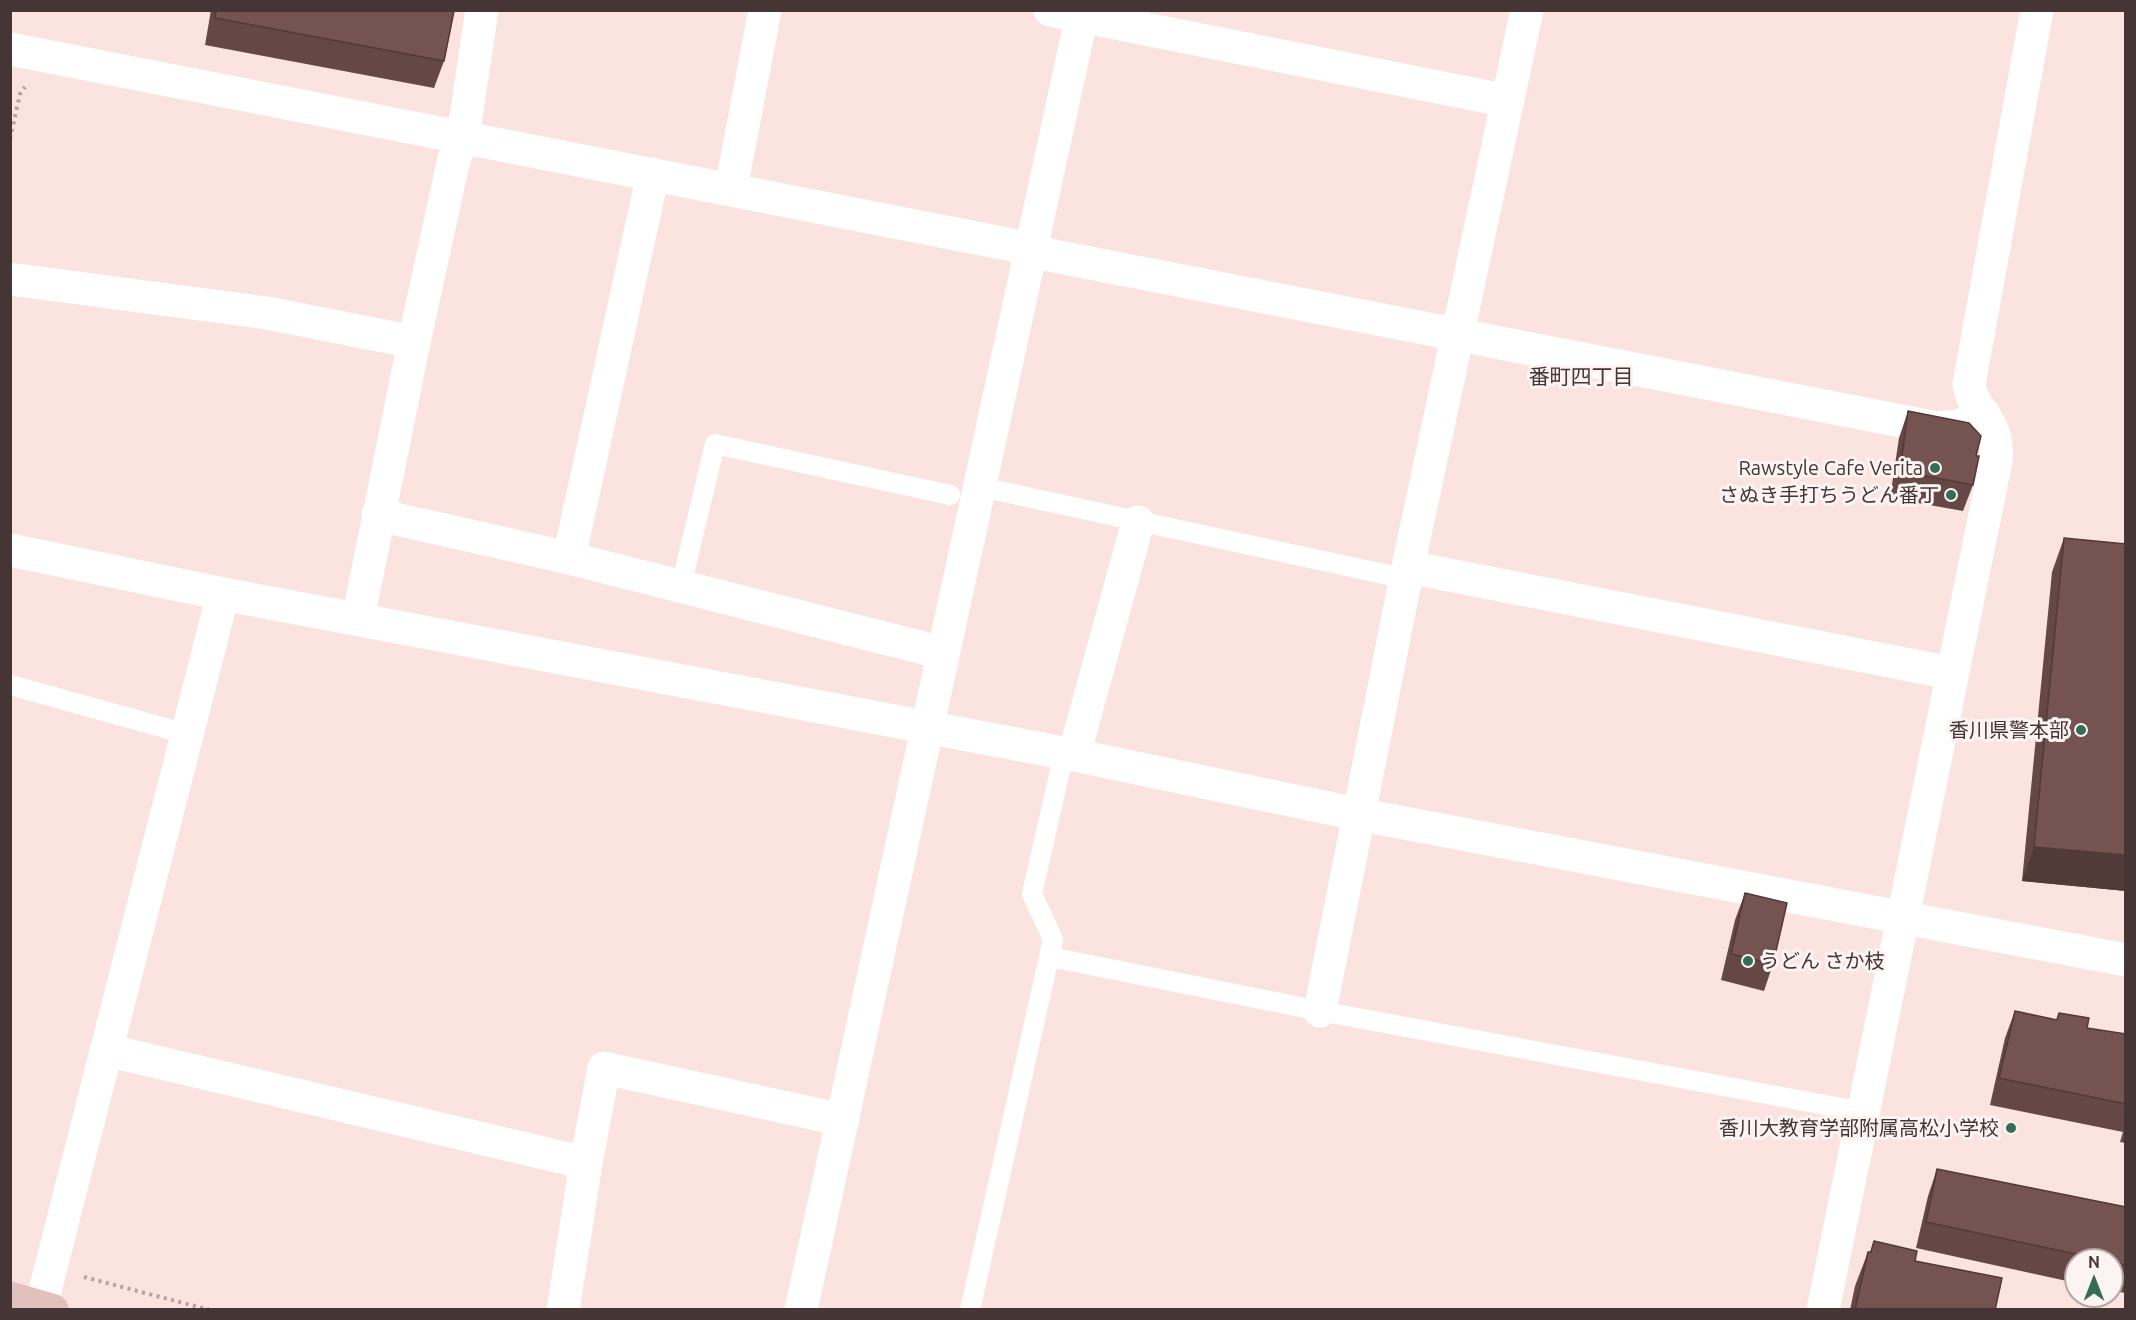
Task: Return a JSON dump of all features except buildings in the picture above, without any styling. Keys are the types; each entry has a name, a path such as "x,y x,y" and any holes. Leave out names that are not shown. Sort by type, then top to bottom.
{"street":[{"path":"358,619 414,342 454,159 463,137 482,10"},
{"path":"731,189 765,10"},
{"path":"1050,10 1082,14 1508,101"},
{"path":"1320,1011 1357,814 1527,10"},
{"path":"1824,1310 1951,673 1996,460 1995,433 1970,394 1969,384 2037,10"},
{"path":"801,1310 1082,14"},
{"path":"10,49 731,189 1458,336 1937,428 1958,426 1984,414"},
{"path":"569,558 652,174"},
{"path":"10,279 267,313 414,342"},
{"path":"378,515 569,558 943,653"},
{"path":"1069,754 1138,522"},
{"path":"10,550 223,594 1069,754 1357,814 2126,960"},
{"path":"1407,573 1951,673"},
{"path":"34,1305 50,1268 223,594"},
{"path":"106,1050 586,1163"},
{"path":"562,1310 604,1068 843,1120"}],"lane":[{"path":"681,586 715,444 950,495"},
{"path":"999,491 1138,522 1407,573"},
{"path":"10,684 187,734"},
{"path":"970,1310 1050,957 1053,939 1032,894 1069,754"},
{"path":"1050,957 1320,1011 1863,1112"}],"path":[{"path":"50,1268 210,1310"}],"place":[{"name":"Rawstyle Cafe Verita","path":"1935,468"},
{"name":"さぬき手打ちうどん番丁","path":"1951,495"},
{"name":"香川県警本部","path":"2081,730"},
{"name":"うどん さか枝","path":"1748,961"},
{"name":"香川大教育学部附属高松小学校","path":"2011,1128"}],"district":[{"name":"番町四丁目","path":"1581,377"}]}
